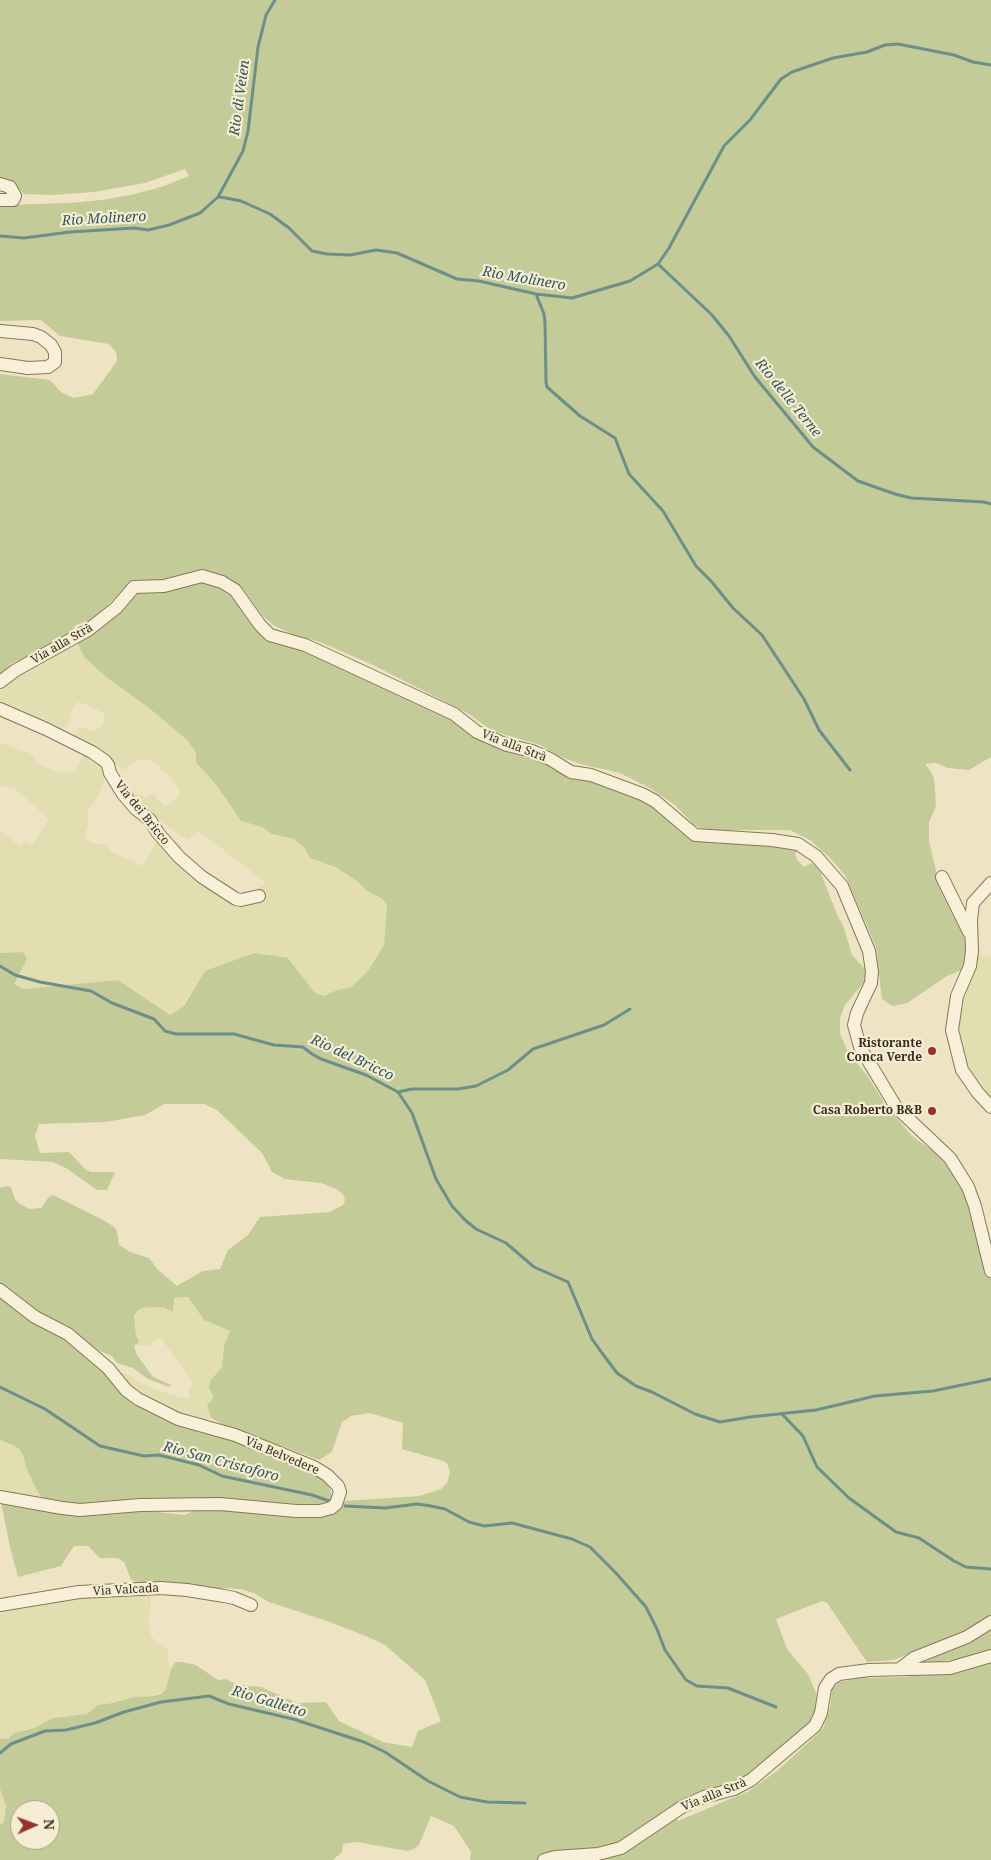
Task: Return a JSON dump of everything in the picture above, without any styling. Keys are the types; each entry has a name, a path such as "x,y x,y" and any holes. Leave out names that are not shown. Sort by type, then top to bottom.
{"street":[{"path":"0,184 12,189 14,193 14,199 0,200"},
{"path":"0,331 33,334 41,337 51,344 55,352 55,362 48,366 28,368 0,364"},
{"name":"Via alla Strà","path":"0,682 16,670 88,630 116,608 134,587 164,586 202,576 222,582 235,590 260,625 270,635 305,645 454,714 477,732 507,745 532,751 572,772 591,775 642,794 656,801 695,835 772,840 798,844 816,856 842,886 869,951 872,972 871,983 857,1013 854,1025 860,1047 896,1107 950,1158 968,1187 975,1206 991,1271"},
{"name":"Via dei Bricco","path":"0,709 46,729 92,752 105,761 123,794 136,809 150,820 158,833 179,857 202,876 236,899 241,900 259,896"},
{"path":"942,877 971,937"},
{"path":"991,883 973,903 970,966 957,996 952,1030 962,1070 978,1093 991,1107"},
{"name":"Via Belvedere","path":"0,1290 35,1317 68,1334 108,1368 126,1390 138,1399 178,1419 235,1436 306,1463 327,1475 338,1486 340,1492 336,1504 331,1508 320,1511 296,1511 220,1504 140,1505 80,1510 0,1497"},
{"name":"Via Valcada","path":"0,1605 79,1592 161,1588 224,1596 251,1605"},
{"name":"Via alla Strà","path":"901,1668 914,1658 967,1637 991,1622"},
{"name":"Via alla Strà","path":"544,1860 598,1854 621,1848 682,1807 704,1797 734,1789 750,1780 815,1726 821,1713 825,1688 831,1679 847,1672 901,1668 925,1670 950,1668 991,1656"}],"shaded area":[{"path":"77,642 84,657 106,677 149,708 187,740 196,753 196,763 215,783 241,821 262,827 272,834 294,839 304,847 310,858 335,867 357,881 367,891 383,899 387,906 384,945 368,971 350,988 337,990 324,996 315,993 288,958 205,971 183,1006 170,1015 118,980 23,990 14,984 27,959 23,952 0,953 0,831 19,845 25,841 32,845 49,819 14,788 0,786 0,743 29,753 35,756 35,763 61,773 74,772 84,755 95,759 104,769 105,778 98,797 88,811 87,818 89,823 84,838 95,844 108,845 110,851 143,866 156,842 168,835 182,846 181,851 236,894 254,892 266,883 200,832 197,832 187,840 133,801 127,792 130,791 144,797 153,794 164,806 167,806 177,799 180,791 172,778 153,762 138,760 124,770 74,737 80,727 92,731 101,727 105,719 103,713 80,702 77,703 73,708 67,726 58,730 0,705 0,689 16,676"},
{"path":"979,954 991,957 991,1098 969,1068 957,1031 959,1008"},
{"path":"188,1297 204,1320 230,1331 224,1345 222,1367 210,1382 209,1389 213,1395 212,1400 207,1405 211,1418 206,1423 182,1416 139,1397 121,1376 123,1373 126,1373 154,1389 183,1398 190,1396 188,1389 194,1384 160,1337 149,1345 141,1346 135,1344 139,1342 134,1319 138,1310 143,1308 163,1307 173,1311 174,1298"},
{"path":"0,1440 20,1450 36,1489 43,1499 0,1494"},
{"path":"146,1593 150,1596 151,1605 148,1624 150,1633 155,1641 169,1651 167,1660 171,1669 166,1689 154,1696 133,1697 98,1705 87,1714 53,1718 9,1738 0,1739 0,1609 42,1600"},
{"path":"0,1789 6,1806 4,1821 0,1825"}],"green space":[{"path":"0,0 991,0 991,757 969,770 948,768 936,763 925,764 934,778 936,806 929,823 929,841 937,875 964,931 966,958 962,970 947,976 907,1003 893,1006 889,1004 882,999 876,947 845,875 810,840 790,830 706,830 694,825 675,805 648,787 620,773 580,764 559,756 540,745 492,731 469,714 373,665 320,642 292,634 273,625 262,615 241,586 214,573 197,570 160,581 135,582 125,588 94,619 76,625 70,635 35,654 12,663 0,675 0,374 50,380 61,392 74,398 93,394 117,361 116,352 109,344 60,336 41,320 0,321 0,205 101,200 161,187 189,176 185,169 145,183 94,192 53,195 24,194 13,183 0,178"},
{"path":"202,581 215,586 232,597 256,628 530,755 640,798 666,816 729,843 745,842 802,849 795,853 797,860 804,867 812,863 820,871 844,928 852,955 867,971 864,982 845,1005 840,1018 840,1034 849,1054 867,1075 884,1103 912,1136 937,1154 955,1174 970,1204 984,1260 991,1279 991,1617 957,1637 893,1660 867,1662 827,1603 822,1601 776,1619 787,1649 808,1674 819,1700 817,1712 807,1727 738,1781 698,1793 674,1807 678,1821 749,1791 778,1770 823,1729 830,1707 832,1689 840,1682 858,1678 904,1677 965,1671 991,1661 991,1860 470,1860 471,1852 454,1826 431,1816 419,1845 414,1849 408,1851 357,1842 343,1844 342,1852 333,1860 0,1860 0,1825 4,1821 6,1806 0,1789 0,1739 9,1738 14,1733 34,1728 53,1718 87,1714 98,1705 133,1697 161,1694 166,1689 171,1669 175,1662 196,1665 218,1680 225,1679 239,1685 261,1687 297,1703 326,1702 339,1721 383,1742 412,1747 418,1731 441,1721 425,1680 385,1645 330,1622 269,1602 254,1593 240,1589 142,1584 131,1580 124,1562 118,1558 100,1558 88,1546 74,1546 61,1566 18,1577 1,1502 138,1510 185,1515 198,1509 327,1514 344,1501 419,1496 441,1489 447,1483 450,1472 447,1463 443,1461 402,1449 403,1423 370,1413 351,1416 342,1422 332,1452 319,1460 222,1424 211,1418 207,1405 213,1396 209,1388 210,1381 222,1367 224,1345 230,1331 204,1320 188,1297 174,1298 173,1312 163,1307 143,1308 138,1310 134,1316 136,1335 139,1342 134,1346 137,1355 153,1377 171,1385 169,1387 148,1379 133,1368 117,1363 112,1356 83,1341 73,1329 65,1324 51,1320 20,1301 0,1284 0,1188 6,1186 11,1187 15,1199 20,1204 30,1209 41,1208 48,1198 53,1195 103,1220 117,1231 119,1245 130,1252 149,1258 158,1270 177,1286 203,1271 220,1269 228,1250 248,1235 260,1217 330,1212 343,1205 345,1200 343,1194 336,1189 321,1183 285,1179 272,1172 262,1153 217,1110 204,1104 164,1104 145,1115 106,1122 39,1124 35,1136 40,1153 69,1152 86,1170 92,1172 115,1172 107,1190 97,1190 66,1168 53,1162 0,1159 0,953 23,952 27,959 14,984 23,989 118,980 170,1015 184,1006 205,971 254,953 288,958 315,993 324,996 337,990 350,988 368,971 384,945 387,906 383,899 367,891 357,881 335,867 310,858 304,847 294,839 272,834 262,827 241,821 215,783 196,763 196,753 187,740 149,708 106,677 84,657 77,642 134,593"},
{"path":"0,1296 76,1344 119,1388 218,1433 307,1467 328,1483 333,1499 328,1506 74,1506 43,1499 36,1489 20,1450 0,1440"},
{"path":"991,1630 991,1649 959,1659 926,1662 934,1656 980,1637"}],"waterway":[{"name":"Rio di Veien","path":"218,197 243,151 248,131 258,47 266,15 275,0"},
{"name":"Rio Molinero","path":"0,236 24,238 70,232 134,228 148,230 169,225 200,213 218,197 241,201 270,214 289,228 312,251 350,255 376,250 397,253 457,279 479,281 536,294 572,298 630,281 658,264 669,248 724,146 750,120 781,79 792,72 833,58 867,52 885,45 898,44 954,55 973,62 991,65"},
{"name":"Rio delle Terne","path":"658,264 712,315 729,336 755,377 813,447 858,481 911,498 991,504"},
{"path":"536,294 544,314 547,387 580,416 615,438 629,474 663,511 696,566 733,608 762,635 804,699 819,730 850,770"},
{"name":"Rio del Bricco","path":"0,966 15,975 40,982 91,991 112,1003 154,1019 165,1031 176,1034 234,1034 274,1045 303,1047 321,1059 366,1075 398,1092 412,1089 458,1089 476,1086 508,1070 533,1049 604,1025 630,1009"},
{"path":"398,1092 412,1113 436,1179 452,1206 476,1229 506,1243 534,1267 568,1282 592,1339 617,1373 636,1386 695,1414 720,1422 816,1410 875,1396 933,1391 991,1379"},
{"name":"Rio San Cristoforo","path":"0,1387 45,1409 100,1446 144,1456 159,1455 199,1465 222,1476 312,1495 332,1502"},
{"path":"782,1414 803,1436 817,1467 849,1498 896,1532 919,1538 966,1567 991,1569"},
{"name":"Rio San Cristoforo","path":"345,1506 385,1508 417,1504 431,1506 445,1509 469,1522 484,1526 512,1523 572,1539 590,1547 646,1607 665,1650 686,1680 697,1686 728,1688 776,1707"},
{"name":"Rio Galletto","path":"0,1753 11,1744 45,1731 66,1730 95,1723 124,1712 161,1702 209,1696 229,1704 293,1719 364,1742 385,1752 428,1781 460,1797 487,1802 525,1803"}],"place":[{"name":"Ristorante Conca Verde","path":"932,1051"},
{"name":"Casa Roberto B&B","path":"932,1111"}]}
